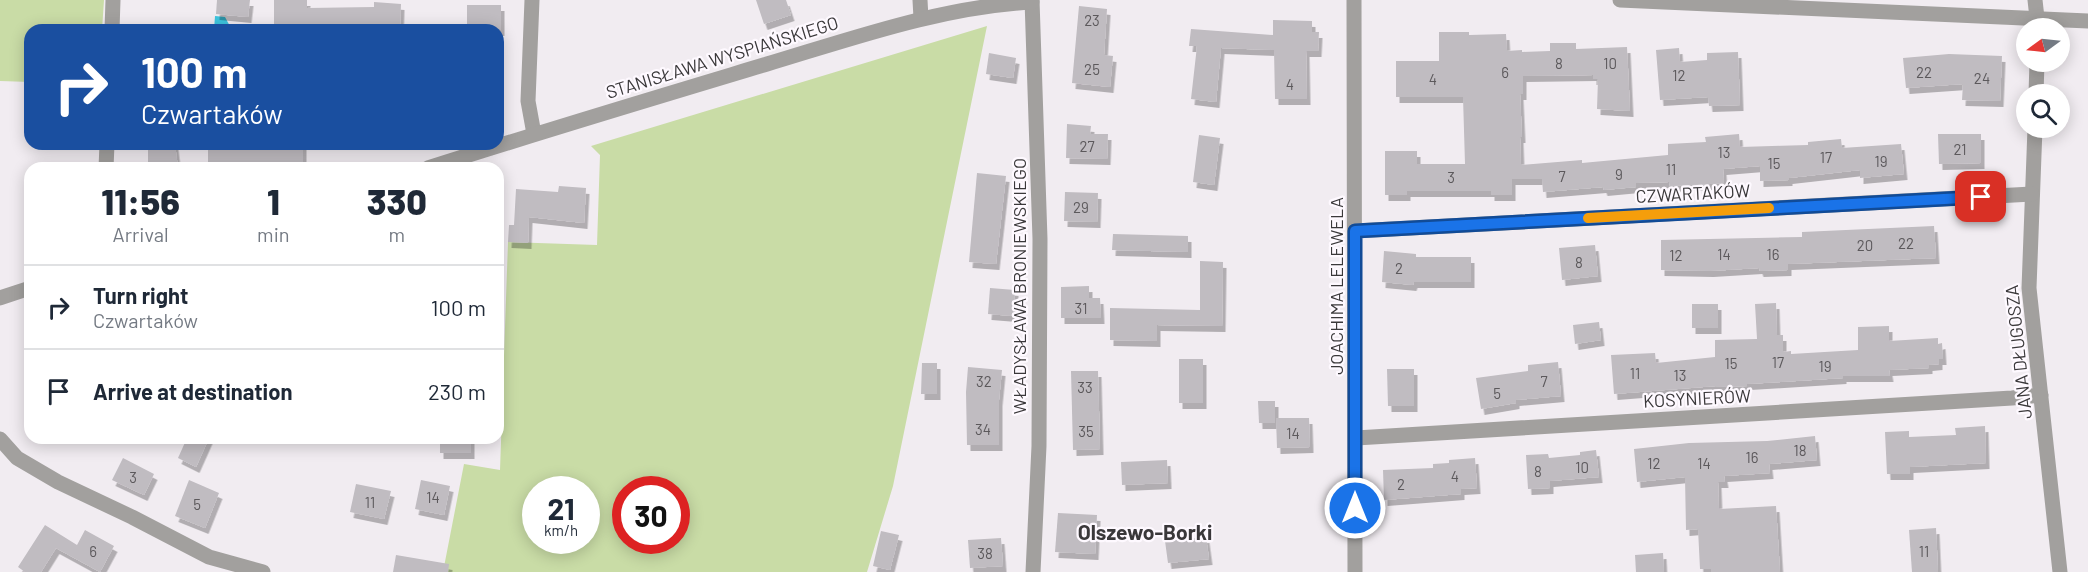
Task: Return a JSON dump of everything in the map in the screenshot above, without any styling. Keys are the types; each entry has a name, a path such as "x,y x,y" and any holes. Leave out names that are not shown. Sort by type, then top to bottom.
{"street":[{"path":"112,24 113,0"},
{"path":"532,0 528,101 534,134"},
{"path":"920,0 921,18"},
{"name":"JOACHIMA LELEWELA","path":"1354,0 1355,572"},
{"path":"1620,0 2016,22"},
{"path":"2035,0 2037,18"},
{"name":"STANISŁAWA WYSPIAŃSKIEGO","path":"504,144 921,18 1032,1"},
{"name":"WŁADYSŁAWA BRONIEWSKIEGO","path":"1032,1 1040,239 1039,446 1033,572"},
{"path":"2070,22 2088,21"},
{"name":"JANA DŁUGOSZA","path":"2035,138 2029,288 2060,572"},
{"name":"STANISŁAWA WYSPIAŃSKIEGO","path":"447,162 484,150"},
{"name":"CZWARTAKÓW","path":"1355,231 2032,194"},
{"path":"0,298 24,290"},
{"name":"KOSYNIERÓW","path":"1356,438 2041,395"},
{"path":"0,439 17,458 58,482 209,556 263,572"}],"green space":[{"path":"0,0 104,0 102,24 24,24 24,82 0,81"},
{"path":"987,26 893,486 867,572 443,572 464,464 500,470 501,444 504,444 508,242 597,245 600,155 591,146"}],"water":[{"path":"215,16 225,17 229,24 214,24"}],"building":[{"path":"217,0 250,0 248,17 216,14"},
{"path":"274,0 307,0 307,8 374,7 374,2 401,4 400,24 274,24"},
{"path":"756,0 786,0 791,15 764,24"},
{"path":"467,5 501,5 501,24 467,24"},
{"path":"1079,6 1107,9 1104,55 1113,56 1110,87 1072,83"},
{"path":"1273,20 1312,21 1312,32 1319,32 1318,51 1306,51 1307,99 1275,99 1274,50 1221,48 1216,102 1191,99 1197,46 1189,46 1191,29 1273,35"},
{"path":"1439,32 1469,32 1469,35 1506,34 1507,51 1550,51 1550,43 1576,43 1576,49 1627,47 1630,111 1597,109 1598,79 1593,79 1593,75 1523,76 1523,94 1520,94 1521,165 1582,160 1582,163 1668,155 1668,144 1706,142 1705,137 1739,134 1740,147 1808,145 1808,142 1841,139 1842,148 1901,144 1904,174 1860,178 1860,170 1789,178 1789,180 1760,181 1760,166 1723,169 1724,183 1670,186 1669,182 1636,183 1636,187 1543,192 1542,179 1512,179 1512,195 1491,195 1491,191 1407,191 1407,195 1385,195 1385,151 1417,151 1417,164 1465,164 1463,97 1396,97 1396,61 1439,61"},
{"path":"1679,48 1680,62 1707,60 1707,53 1738,52 1740,105 1709,106 1708,97 1660,100 1656,50"},
{"path":"989,53 1016,58 1013,78 986,74"},
{"path":"1949,54 2002,56 2000,101 1962,100 1963,84 1906,88 1903,58"},
{"path":"1067,124 1091,126 1090,134 1108,134 1107,159 1066,158"},
{"path":"1938,134 1981,134 1981,163 1939,164"},
{"path":"1199,135 1220,138 1214,185 1193,182"},
{"path":"148,150 176,150 177,162 148,162"},
{"path":"208,150 303,150 303,162 208,162"},
{"path":"977,173 1006,176 996,264 969,262"},
{"path":"559,186 586,188 584,223 529,217 528,243 508,242 509,225 514,225 516,189 558,192"},
{"path":"1065,192 1098,193 1097,222 1064,221"},
{"path":"1934,226 1936,258 1788,264 1788,270 1760,271 1759,268 1710,271 1661,270 1661,240 1802,237 1802,232"},
{"path":"1113,234 1188,236 1188,252 1112,250"},
{"path":"1595,245 1598,276 1562,280 1559,248"},
{"path":"1384,251 1416,254 1416,257 1471,257 1471,282 1414,282 1413,285 1382,282"},
{"path":"1200,261 1223,262 1222,326 1157,325 1157,341 1110,340 1110,308 1200,310"},
{"path":"1089,286 1089,298 1100,298 1101,318 1061,318 1061,287"},
{"path":"990,288 1015,290 1013,316 988,314"},
{"path":"1776,303 1777,335 1783,335 1783,352 1791,351 1791,354 1858,350 1858,327 1889,326 1889,341 1938,338 1938,344 1942,343 1943,359 1939,359 1939,364 1929,365 1929,368 1889,370 1890,376 1843,376 1843,378 1747,384 1747,386 1716,386 1614,394 1611,355 1655,353 1656,363 1715,357 1715,340 1757,339 1755,304"},
{"path":"1692,304 1718,304 1718,328 1692,328"},
{"path":"1599,322 1601,340 1575,344 1573,325"},
{"path":"1179,359 1203,359 1203,403 1179,403"},
{"path":"1558,362 1561,396 1516,400 1516,403 1481,409 1476,378 1528,371 1528,365"},
{"path":"922,363 937,363 937,394 921,394"},
{"path":"968,367 1002,370 999,445 967,445"},
{"path":"1387,369 1414,369 1414,406 1388,406"},
{"path":"1071,371 1098,371 1100,449 1073,450"},
{"path":"1258,401 1275,401 1275,423 1259,423"},
{"path":"1276,418 1309,418 1310,447 1277,448"},
{"path":"1985,426 1986,463 1910,467 1910,474 1887,474 1885,432 1909,431 1909,437 1956,435 1955,428"},
{"path":"1815,436 1817,460 1769,464 1770,473 1724,476 1725,482 1718,482 1719,509 1776,506 1780,572 1711,572 1711,569 1700,569 1698,529 1686,530 1685,477 1637,482 1634,449 1689,443 1767,441"},
{"path":"184,444 206,444 196,467 178,458"},
{"path":"440,444 471,444 471,453 440,453"},
{"path":"1596,450 1599,477 1550,481 1550,488 1528,489 1526,455 1548,454 1549,458 1580,455 1580,452"},
{"path":"123,458 154,474 144,495 112,480"},
{"path":"1475,458 1477,488 1461,489 1461,494 1384,500 1383,470 1433,468 1433,464 1449,463 1449,460"},
{"path":"1167,460 1168,483 1122,485 1121,462"},
{"path":"189,480 219,493 205,528 175,516"},
{"path":"421,480 450,486 444,515 415,509"},
{"path":"356,484 391,491 384,519 350,512"},
{"path":"1058,513 1097,515 1095,554 1055,552"},
{"path":"45,525 77,545 85,530 114,546 100,572 56,548 41,572 25,572 18,567"},
{"path":"1936,528 1938,572 1912,572 1909,530"},
{"path":"881,531 899,535 890,570 873,566"},
{"path":"1206,537 1209,559 1168,563 1165,541"},
{"path":"1001,538 1003,566 970,568 968,540"},
{"path":"1663,553 1664,572 1636,572 1635,555"},
{"path":"396,555 449,564 448,572 393,572"}],"slow traffic":[{"path":"1588,218 1769,208"}],"district":[{"name":"Olszewo-Borki","path":"1145,531"}],"route":[{"path":"1355,508 1355,231 1981,197"}]}
